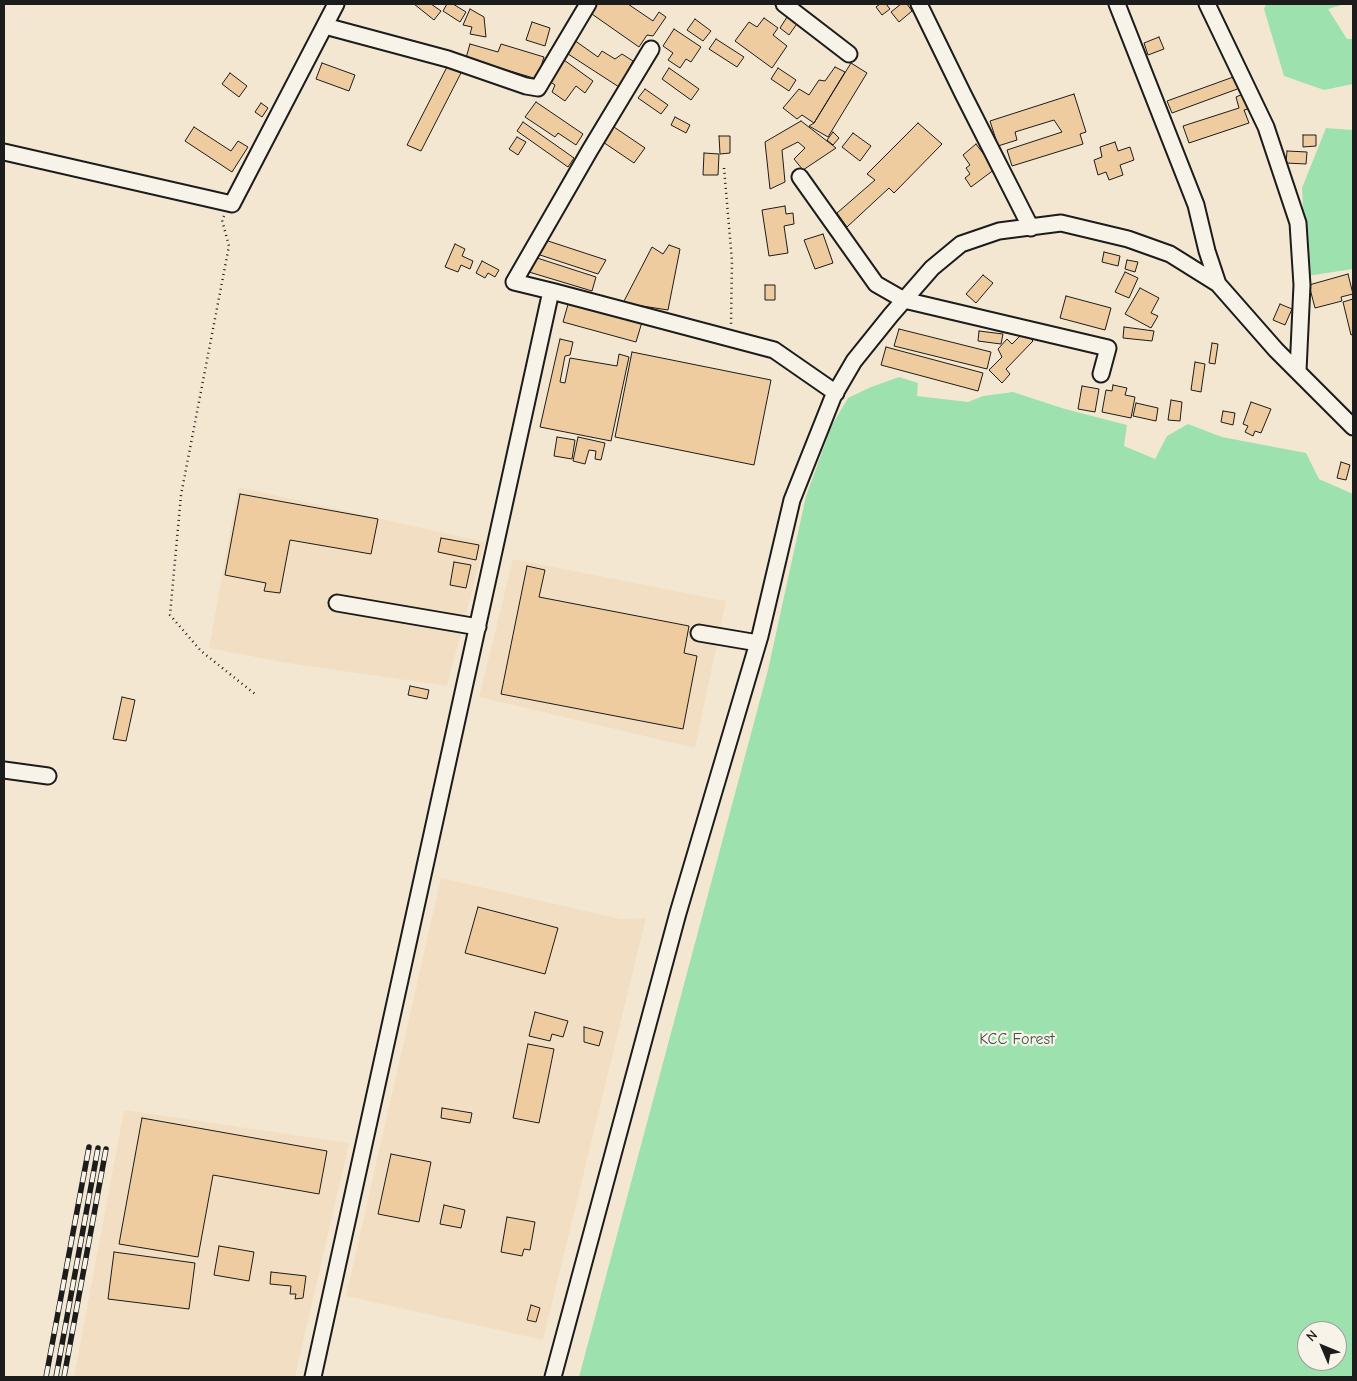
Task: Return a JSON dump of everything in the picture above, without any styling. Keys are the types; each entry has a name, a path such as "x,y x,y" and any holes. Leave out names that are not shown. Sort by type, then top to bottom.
{"street":[{"path":"4,152 232,204 336,4"},
{"path":"325,26 448,59 526,86 538,88 588,4"},
{"path":"784,4 849,54"},
{"path":"919,4 1031,228"},
{"path":"1117,4 1196,205 1207,251 1218,284"},
{"path":"1207,4 1266,127 1298,223 1302,285 1298,371"},
{"path":"651,49 514,282 774,350 836,392"},
{"path":"800,177 876,284 904,300 1108,348 1101,374"},
{"path":"553,1377 678,913 758,643 792,500 836,392 854,361 904,300 932,268 961,244 999,231 1061,223 1128,239 1170,254 1218,284 1276,350 1353,427"},
{"path":"313,1377 551,291"},
{"path":"337,603 478,627"},
{"path":"699,633 758,643"},
{"path":"4,770 48,776"}],"path":[{"path":"724,168 732,261 731,339"},
{"path":"232,204 222,220 229,246 181,495 170,615 202,651 255,694"}],"shaded area":[{"path":"238,487 485,542 447,686 281,662 209,648"},
{"path":"513,559 726,601 695,748 479,697"},
{"path":"441,878 621,919 646,918 543,1340 346,1296"},
{"path":"124,1110 349,1143 295,1377 74,1377"}],"green space":[{"path":"1266,4 1345,4 1328,9 1347,39 1353,39 1353,84 1324,90 1284,76 1264,9"},
{"path":"1326,128 1353,130 1353,269 1307,276 1302,188"},
{"name":"KCC Forest","path":"899,377 918,383 917,396 968,402 983,396 1013,392 1065,409 1127,425 1124,446 1155,459 1167,436 1188,424 1222,437 1306,453 1319,479 1353,494 1353,1377 579,1377 768,670 806,496 832,425 848,398"}],"building":[{"path":"414,4 431,4 441,11 434,20"},
{"path":"447,4 453,4 466,12 460,22 443,11"},
{"path":"595,4 628,4 653,21 659,12 666,17 653,36 647,35 639,47 589,12"},
{"path":"880,4 886,4 890,9 882,15 876,7"},
{"path":"901,4 907,4 912,11 899,22 891,12"},
{"path":"470,9 484,17 486,37 470,34 472,27 463,25"},
{"path":"789,14 799,21 789,35 780,28"},
{"path":"764,18 778,28 773,35 787,46 772,68 735,41 749,22 757,27"},
{"path":"695,19 711,31 703,41 687,30"},
{"path":"532,22 550,28 545,46 526,40"},
{"path":"674,29 701,47 691,62 686,59 680,68 668,60 673,53 663,46"},
{"path":"1159,37 1164,49 1148,55 1144,43"},
{"path":"716,39 744,57 737,67 709,49"},
{"path":"574,40 598,57 602,51 615,59 622,54 633,61 619,87 565,52"},
{"path":"470,44 498,52 501,44 544,57 537,79 466,58"},
{"path":"564,60 593,81 585,93 576,86 565,101 552,92 555,85 549,81"},
{"path":"322,63 355,75 349,91 316,79"},
{"path":"851,63 867,73 828,137 809,126 814,123"},
{"path":"447,67 461,73 421,151 407,145"},
{"path":"835,67 845,72 814,123 802,115 797,119 783,108 799,89 809,95 819,80 825,81"},
{"path":"669,68 699,89 691,100 662,79"},
{"path":"778,68 796,80 789,91 771,79"},
{"path":"230,73 247,86 239,97 222,84"},
{"path":"1236,76 1240,88 1172,113 1167,101"},
{"path":"645,89 668,105 661,114 638,98"},
{"path":"1074,94 1086,132 1080,134 1083,144 1012,166 1007,150 1062,132 1054,120 1015,132 1017,140 998,146 990,121"},
{"path":"1243,94 1248,109 1244,110 1249,123 1189,143 1183,126 1239,108 1236,97"},
{"path":"536,102 583,134 576,145 558,133 555,137 525,117"},
{"path":"261,103 268,108 262,117 255,112"},
{"path":"675,117 690,125 686,133 671,125"},
{"path":"801,121 836,148 803,170 794,159 805,148 798,142 782,150 785,182 770,189 765,142"},
{"path":"523,122 574,158 568,167 517,131"},
{"path":"918,123 942,144 894,193 889,188 847,227 837,213 875,180 867,174"},
{"path":"611,125 645,148 634,163 600,140"},
{"path":"194,127 231,151 238,141 248,147 232,172 185,141"},
{"path":"833,132 839,138 833,145 827,140"},
{"path":"853,133 871,146 860,161 842,147"},
{"path":"1303,135 1316,135 1316,146 1303,147"},
{"path":"719,136 730,136 730,153 720,154"},
{"path":"517,137 526,142 518,155 509,149"},
{"path":"1115,142 1118,151 1130,147 1134,160 1120,165 1123,175 1109,180 1106,172 1098,175 1094,160 1102,157 1100,147"},
{"path":"976,144 995,169 971,187 965,178 970,174 966,168 970,165 963,155"},
{"path":"1287,151 1307,152 1306,164 1286,163"},
{"path":"704,153 719,154 718,175 703,175"},
{"path":"785,206 786,214 793,213 794,224 784,226 788,253 769,256 762,210"},
{"path":"823,234 833,263 815,269 804,240"},
{"path":"542,239 606,260 598,274 537,254"},
{"path":"455,244 465,249 462,256 473,261 470,269 461,265 458,272 445,267"},
{"path":"669,245 680,249 668,310 623,303 652,247 663,254"},
{"path":"1104,252 1120,256 1118,266 1102,262"},
{"path":"534,257 596,277 592,291 529,272"},
{"path":"1127,260 1138,262 1135,272 1125,269"},
{"path":"482,261 499,270 495,277 488,273 485,278 476,273"},
{"path":"1125,272 1138,278 1129,298 1115,292"},
{"path":"1348,274 1353,294 1341,297 1342,301 1315,308 1309,285"},
{"path":"983,275 993,283 976,303 966,294"},
{"path":"765,285 775,285 775,300 765,300"},
{"path":"1140,288 1159,298 1151,313 1158,316 1151,328 1125,314"},
{"path":"1066,296 1111,308 1105,330 1060,318"},
{"path":"1353,299 1353,334 1351,335 1343,302"},
{"path":"569,301 642,322 636,342 563,322"},
{"path":"1280,304 1292,309 1285,325 1273,320"},
{"path":"1124,327 1154,331 1152,341 1123,338"},
{"path":"899,329 991,352 987,369 894,346"},
{"path":"979,331 1003,334 1001,344 978,341"},
{"path":"1024,332 1033,341 1006,369 1010,374 1002,383 989,370 1002,357 998,349 1007,339 1012,344"},
{"path":"560,339 573,342 570,355 565,356 560,382 565,383 570,358 617,366 619,354 629,357 611,441 540,427"},
{"path":"1212,343 1218,344 1215,364 1209,363"},
{"path":"886,347 983,373 978,391 881,365"},
{"path":"632,352 771,380 754,465 615,437"},
{"path":"1195,362 1205,364 1201,392 1191,390"},
{"path":"1113,385 1127,388 1125,395 1135,397 1131,418 1102,412 1106,390 1112,391"},
{"path":"1082,386 1099,389 1095,412 1078,409"},
{"path":"1171,400 1182,402 1180,421 1168,420"},
{"path":"1251,402 1271,409 1261,433 1255,431 1253,436 1245,432 1248,426 1243,424"},
{"path":"1136,403 1158,408 1156,421 1133,416"},
{"path":"1223,411 1235,413 1233,425 1221,422"},
{"path":"557,437 575,440 572,459 554,456"},
{"path":"578,437 605,443 601,460 595,459 596,451 589,450 585,464 573,461"},
{"path":"1341,462 1350,465 1346,480 1337,478"},
{"path":"240,494 378,519 371,554 290,540 280,593 264,591 266,583 225,575"},
{"path":"441,538 479,545 476,560 438,552"},
{"path":"454,562 471,565 466,588 450,585"},
{"path":"527,566 545,570 539,597 689,626 684,653 697,656 683,729 501,694"},
{"path":"410,686 429,690 427,699 408,695"},
{"path":"122,697 135,700 126,741 113,739"},
{"path":"478,907 558,928 545,974 465,953"},
{"path":"535,1012 568,1021 563,1037 552,1034 550,1041 529,1036"},
{"path":"584,1027 603,1032 599,1046 584,1042"},
{"path":"528,1044 554,1049 539,1123 513,1118"},
{"path":"442,1108 472,1113 470,1123 441,1118"},
{"path":"142,1118 327,1151 319,1194 213,1175 198,1257 119,1244"},
{"path":"391,1154 431,1162 419,1222 378,1214"},
{"path":"444,1205 465,1210 461,1228 440,1224"},
{"path":"507,1217 535,1222 530,1250 524,1249 522,1256 501,1252"},
{"path":"219,1246 254,1252 249,1281 214,1275"},
{"path":"114,1252 195,1263 189,1309 108,1299"},
{"path":"271,1272 306,1276 303,1298 295,1299 296,1294 290,1294 291,1286 270,1284"},
{"path":"531,1305 540,1308 536,1322 527,1320"}],"railway":[{"path":"46,1377 89,1147"},
{"path":"56,1377 98,1148"},
{"path":"64,1377 106,1149"}]}
